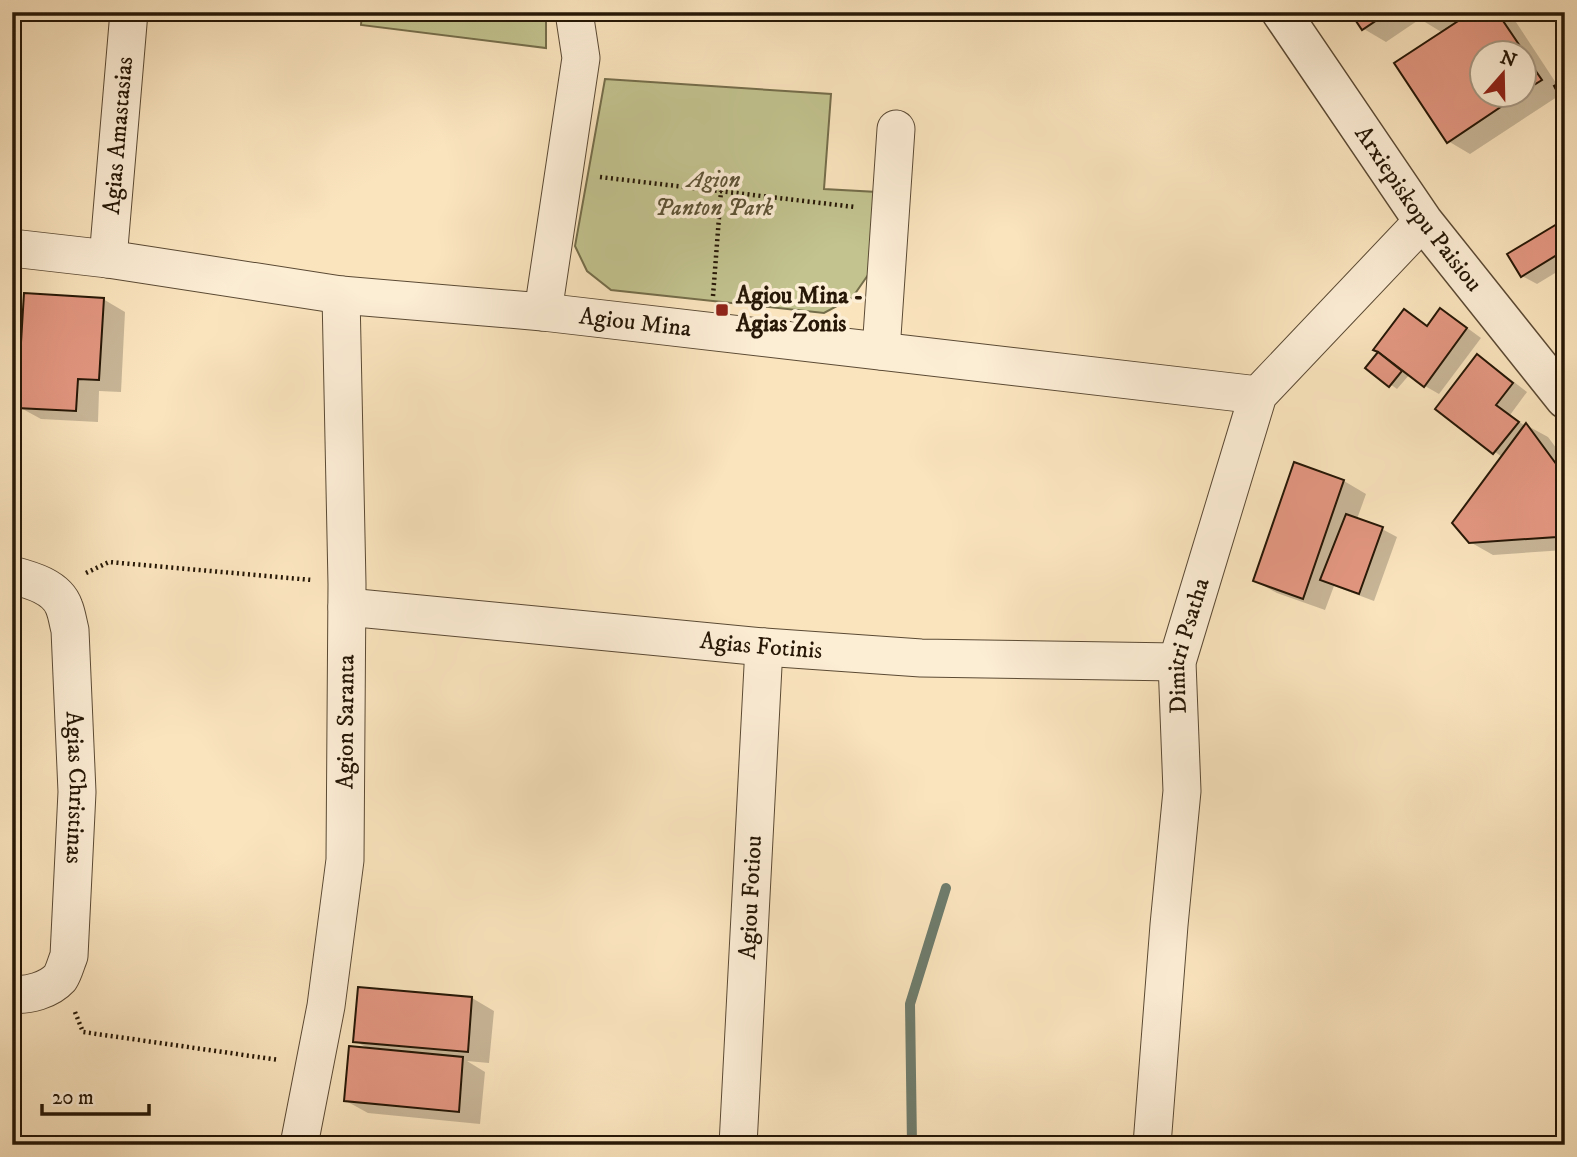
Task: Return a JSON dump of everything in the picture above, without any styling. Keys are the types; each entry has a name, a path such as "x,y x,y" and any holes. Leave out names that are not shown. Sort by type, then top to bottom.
{"street":[{"name":"Agias Amastasias","path":"108,259 129,12"},
{"path":"543,312 581,58 574,12"},
{"name":"Arxiepiskopu Paisiou","path":"1281,12 1423,221 1565,399"},
{"path":"881,351 896,129"},
{"name":"Dimitri Psatha","path":"1152,1145 1182,791 1177,662 1258,395 1423,221"},
{"name":"Agiou Mina","path":"12,247 341,295 543,312 1258,395"},
{"name":"Agion Saranta","path":"299,1145 326,1006 345,860 347,595 341,295"},
{"path":"12,575 31,580 51,590"},
{"name":"Agias Christinas","path":"51,590 64,605 69,630 77,792 69,956 61,976"},
{"name":"Agias Fotinis","path":"347,595 765,647 921,658 1177,662"},
{"name":"Agiou Fotiou","path":"738,1145 765,647"},
{"path":"12,994 47,989 61,976"}],"path":[{"path":"564,172 890,212"},
{"path":"711,332 721,191"},
{"path":"51,590 109,562 347,595"},
{"path":"61,976 83,1032 314,1065"}],"green space":[{"path":"362,12 546,12 546,48 361,25"},
{"name":"Agion Panton Park","path":"605,79 831,94 824,189 877,192 868,275 852,298 824,313 611,290 587,271 575,246"}],"building":[{"path":"1350,12 1389,12 1362,30"},
{"path":"1472,12 1497,12 1515,38 1468,38 1468,108 1499,108 1447,143 1394,63"},
{"path":"1565,80 1565,107 1554,86"},
{"path":"1562,221 1565,225 1565,250 1521,277 1507,254"},
{"path":"24,293 104,298 99,380 78,379 76,411 17,408"},
{"path":"1440,308 1467,328 1424,387 1373,350 1404,309 1427,326"},
{"path":"1378,352 1402,371 1389,387 1365,368"},
{"path":"1477,354 1513,383 1496,405 1519,422 1493,454 1435,409"},
{"path":"1526,423 1565,476 1565,526 1557,537 1469,543 1452,523"},
{"path":"1294,462 1344,480 1303,599 1253,581"},
{"path":"1346,514 1383,527 1359,594 1320,580"},
{"path":"358,987 472,997 468,1052 353,1042"},
{"path":"349,1046 463,1057 459,1112 344,1101"},
{"path":"142,1139 193,1145 141,1145"}],"waterway":[{"path":"912,1145 910,1004 946,888"}],"place":[{"name":"Agiou Mina - Agias Zonis","path":"722,310"}]}
